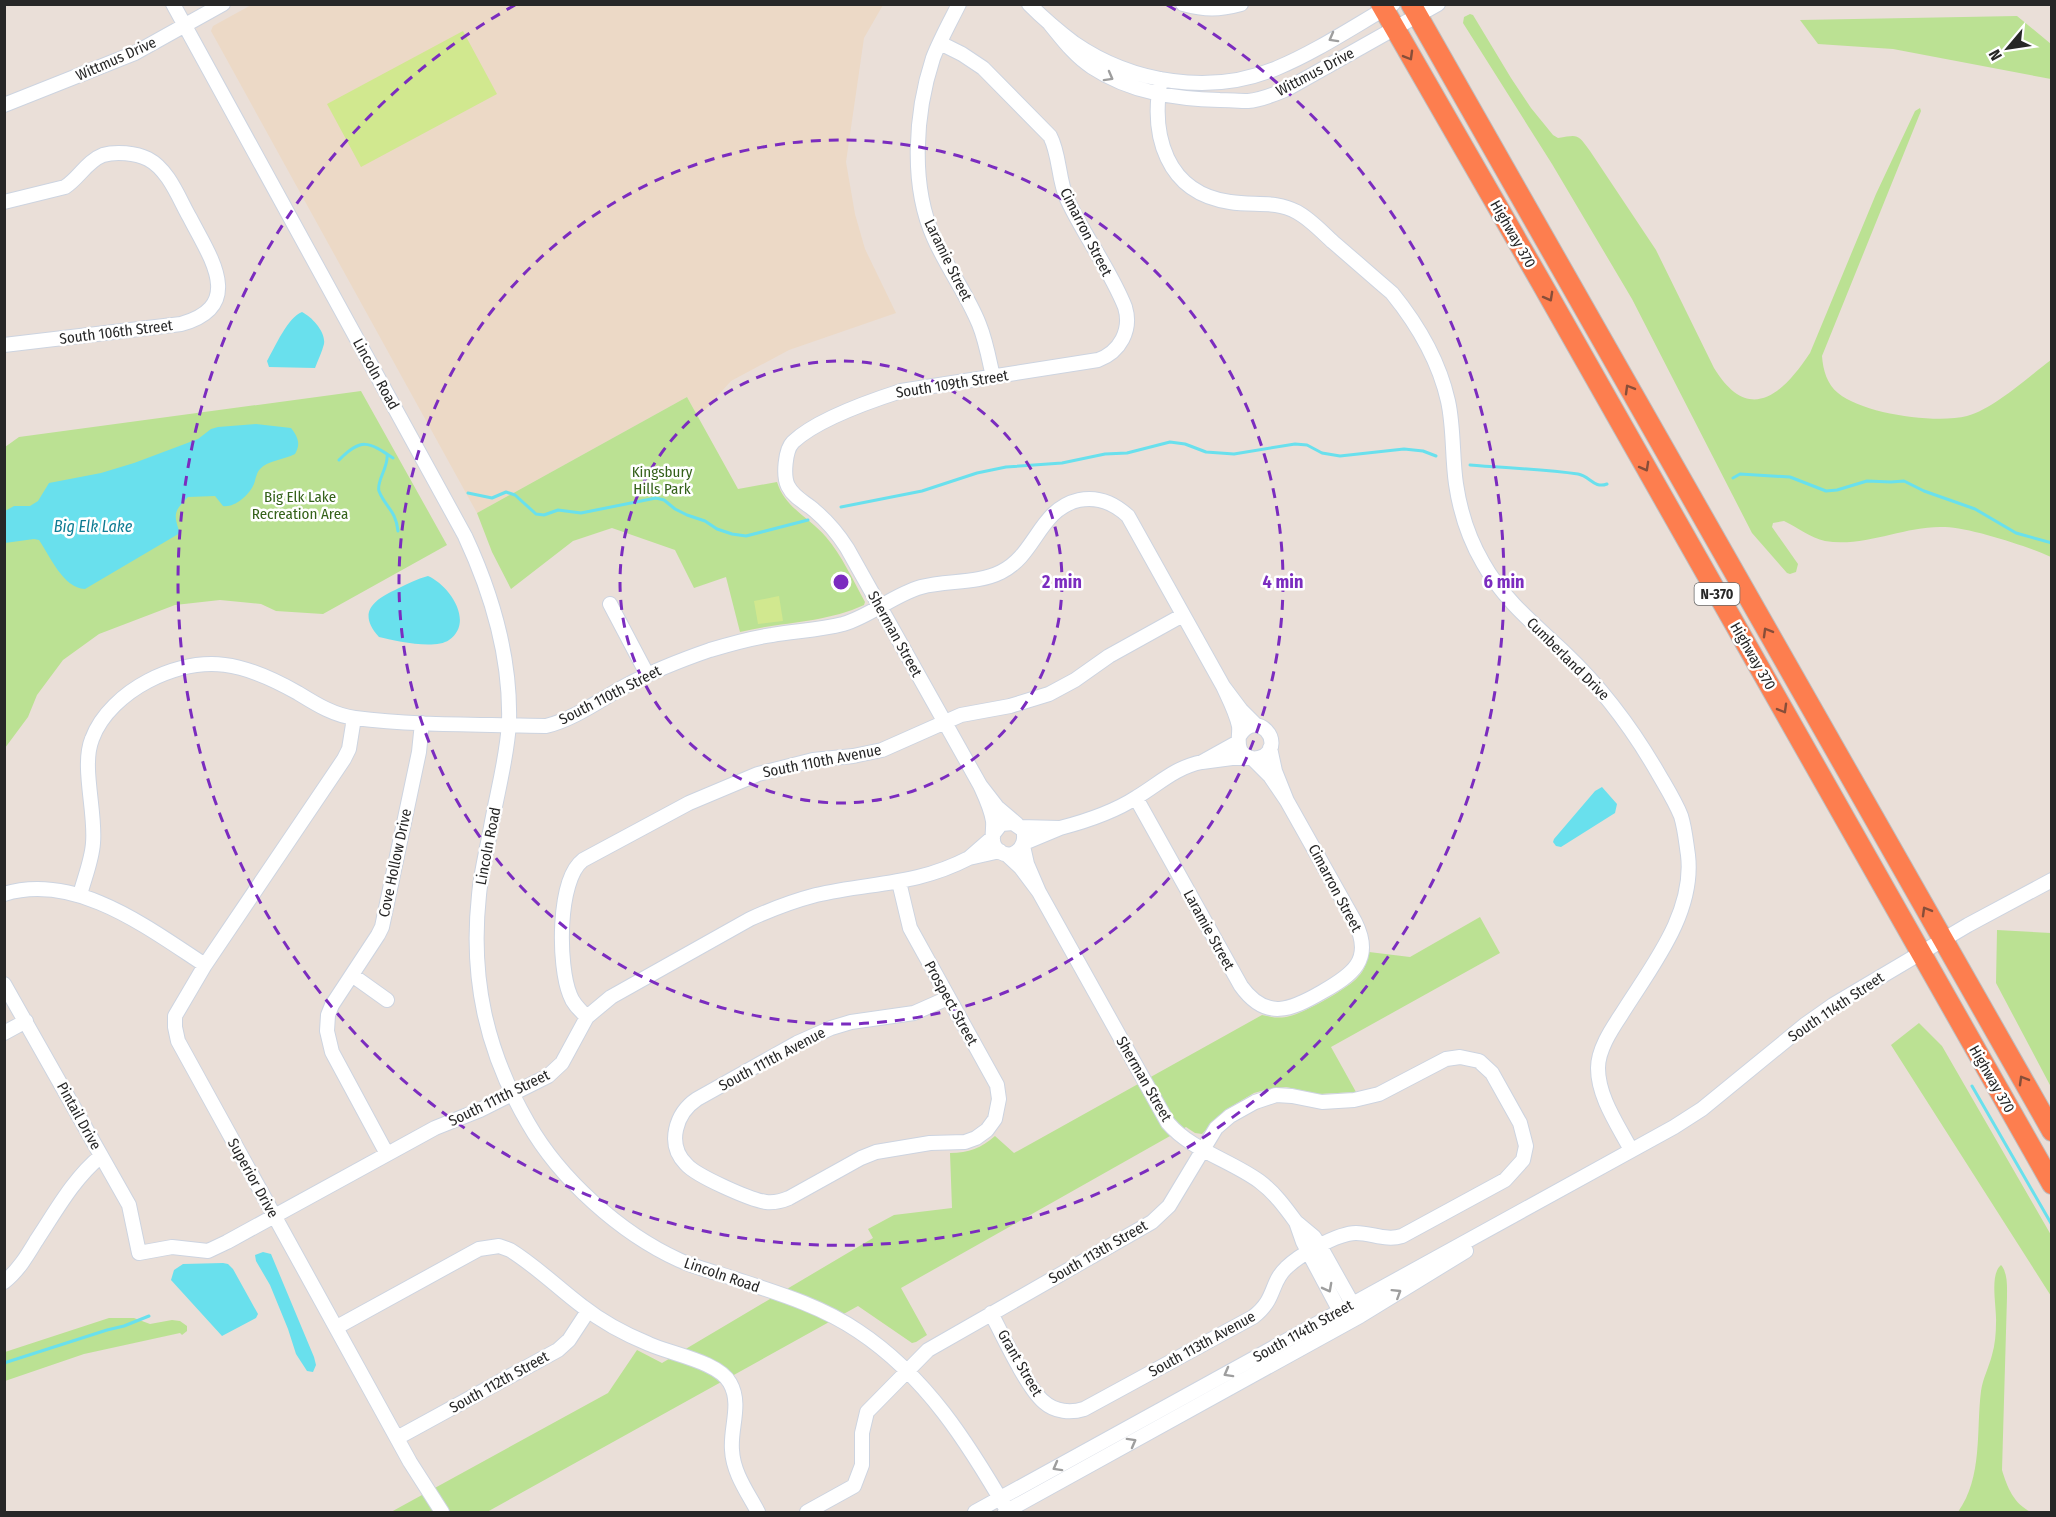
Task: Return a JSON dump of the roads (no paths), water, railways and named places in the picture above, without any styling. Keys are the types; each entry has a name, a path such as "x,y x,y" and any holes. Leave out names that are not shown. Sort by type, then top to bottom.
{"highway":[{"name":"Highway 370","path":"1386,6 1394,29 1542,284 2052,1184"},
{"name":"Highway 370","path":"1414,10 2052,1131"}],"street":[{"name":"Lincoln Road","path":"172,4 475,556 494,610 503,647 508,687 508,726 504,766 479,893 476,941 479,991 500,1066 512,1095 530,1128 556,1163 592,1201 619,1223 679,1261 815,1307 857,1330 908,1370 948,1418 1007,1512"},
{"name":"Wittmus Drive","path":"4,105 135,53 224,4"},
{"name":"Laramie Street","path":"959,4 939,43 928,76 918,146 919,187 925,214 934,238 981,327 993,377"},
{"name":"Wittmus Drive","path":"1029,4 1050,24 1098,57 1143,75 1174,82 1200,83 1250,78 1278,68 1386,6"},
{"path":"1183,4 1202,10 1224,9 1241,4"},
{"name":"Wittmus Drive","path":"1050,24 1071,51 1091,67 1118,82 1158,94 1201,100 1248,101 1272,96 1394,29 1414,10 1438,4"},
{"name":"Cimarron Street","path":"939,43 983,68 1050,136 1055,147 1058,172 1065,194 1123,301 1127,315 1127,327"},
{"name":"Cumberland Drive","path":"1161,79 1157,124 1160,139 1171,166 1180,178 1204,195 1219,200 1234,203 1267,203 1298,213 1392,293 1405,308 1431,351 1442,379 1449,403 1460,506 1482,563 1505,596 1594,681 1613,704 1643,746 1673,798 1681,817 1688,859 1684,901 1667,940 1604,1043 1598,1067 1602,1090 1631,1150"},
{"name":"South 106th Street","path":"4,202 65,187 73,182 89,163 104,155 135,154 149,159 164,172 215,266 219,287 211,308 201,316 181,324 4,345"},
{"name":"South 109th Street","path":"786,463 791,444 806,432 876,399 900,391 1101,359 1117,348 1127,327"},
{"name":"Sherman Street","path":"786,463 786,484 795,497 813,509 837,532 848,548 980,785 990,810 993,835"},
{"name":"South 110th Street","path":"354,718 508,726 556,724 647,675 687,658 724,646 771,635 834,626 855,620 899,596 923,587 981,578 1003,571 1026,552 1047,518 1058,508 1074,501 1087,499 1105,501 1128,516 1183,615"},
{"path":"610,604 647,675"},
{"path":"1183,615 1223,686 1236,716 1240,748 1251,758"},
{"name":"South 110th Avenue","path":"587,1017 569,994 562,947 566,888 571,873 580,863 675,810 739,781 797,763 882,750 968,713 1010,706 1049,694 1075,680 1109,656 1183,615"},
{"path":"4,894 17,890 49,888 80,895 154,932 205,965 344,759 349,749 354,718 326,710 272,678 248,668 222,664 194,665 169,671 126,695 112,708 91,740 89,765 93,844 80,895"},
{"path":"1223,686 1256,726"},
{"name":"Cove Hollow Drive","path":"387,1154 335,1058 328,1042 327,1025 330,1010 382,927 419,752 422,723"},
{"path":"1060,828 1018,826 1009,822 1001,824 993,835 994,845 1003,853 1016,853 1023,844 1060,828 1099,816 1136,798 1176,770 1202,762 1264,756 1270,748 1269,733 1264,728 1256,726 1246,728 1239,738 1202,762"},
{"name":"Cimarron Street","path":"1270,748 1275,771 1287,801"},
{"name":"Cimarron Street","path":"1251,758 1270,776 1287,801 1355,922 1361,938 1361,954 1352,974 1316,995"},
{"name":"Sherman Street","path":"980,785 997,807 1018,826"},
{"name":"Laramie Street","path":"1136,798 1247,994 1260,1005 1278,1009 1297,1006 1316,995"},
{"path":"1018,826 1024,834 1023,844"},
{"name":"South 111th Street","path":"969,858 993,835"},
{"name":"Sherman Street","path":"1023,844 1027,864 1039,892 1162,1114 1179,1134 1258,1180 1278,1198 1296,1222 1314,1237 1315,1249 1350,1313"},
{"name":"Sherman Street","path":"1003,853 1021,868 1039,892"},
{"name":"South 111th Street","path":"139,1254 172,1246 203,1252 213,1250 435,1128 542,1080 562,1063 587,1017 611,998 730,929 771,909 817,895 930,875 969,858 1003,853"},
{"name":"South 114th Street","path":"1007,1512 1674,1127 1702,1109 1806,1024 1833,1005 1943,940 2052,880"},
{"name":"Prospect Street","path":"680,1157 688,1167 700,1175 759,1200 777,1202 789,1198 867,1155 930,1143 965,1142 980,1136 993,1123 999,1104 997,1085 910,928 899,882"},
{"name":"Superior Drive","path":"205,965 176,1017 175,1027 178,1041 397,1438 442,1512"},
{"path":"352,975 387,1000"},
{"name":"Pintail Drive","path":"4,984 129,1205 139,1254"},
{"name":"South 111th Avenue","path":"680,1157 676,1140 677,1123 686,1108 697,1099 796,1043 831,1028 851,1022 914,1013 948,998"},
{"path":"4,1033 26,1021"},
{"name":"South 113th Street","path":"807,1512 854,1486 862,1465 863,1427 867,1412 928,1350 1152,1222 1169,1206 1216,1128 1225,1120 1263,1098 1284,1095 1334,1102 1362,1099 1388,1090 1446,1059 1470,1058 1479,1061 1492,1073 1520,1123 1526,1146 1519,1166"},
{"path":"4,1282 18,1270 74,1183 101,1156"},
{"name":"South 113th Avenue","path":"1054,1408 1070,1412 1091,1407 1253,1317 1269,1301 1282,1272 1293,1261 1339,1236 1352,1233 1383,1238 1402,1236 1505,1180 1519,1166"},
{"path":"337,1327 479,1249 499,1246 520,1257 588,1311 649,1344 715,1369 729,1380 735,1392 736,1407 732,1449 734,1461 739,1478 758,1512"},
{"name":"South 112th Street","path":"397,1438 565,1346 588,1311"},
{"name":"Grant Street","path":"991,1312 1033,1388 1042,1401 1054,1408"},
{"name":"South 114th Street","path":"975,1512 1350,1313"}],"water":[{"path":"302,312 318,325 324,339 315,368 269,367 267,361 282,333"},
{"name":"Big Elk Lake","path":"256,424 291,428 298,441 295,454 263,466 248,494 232,505 223,506 215,496 188,497 176,513 180,533 85,589 70,583 64,577 39,540 5,543 5,511 14,506 30,506 38,501 49,483 101,473 134,463 198,439 211,429 218,427"},
{"path":"428,576 444,587 456,605 460,624 456,632 449,640 434,644 415,644 379,637 369,621 371,608 375,603 388,593"},
{"path":"1602,787 1617,804 1615,813 1561,847 1556,846 1554,839 1595,791"},
{"path":"263,1252 271,1254 314,1357 316,1365 313,1372 307,1371 296,1354 270,1285 256,1261 255,1255"},
{"path":"223,1263 233,1269 258,1314 256,1318 222,1336 171,1280 174,1270 183,1264"}],"waterway":[{"path":"841,507 922,491 977,473 1006,467 1062,463 1105,454 1127,453 1170,442 1185,444 1206,452 1234,454 1295,444 1307,445 1322,453 1340,456 1404,449 1423,451 1436,456"},
{"path":"339,460 353,448 365,444 393,458"},
{"path":"387,454 379,491 393,513 398,531"},
{"path":"1470,465 1578,474 1595,484 1607,484"},
{"path":"1733,478 1740,474 1790,477 1826,491 1867,481 1904,481 1924,491 1975,509 2016,533 2052,543"},
{"path":"468,493 492,498 506,492 515,495 536,514 544,515 558,510 581,513 656,498 664,500 675,509 705,521 717,529 746,536 808,520"},
{"path":"1972,1086 2052,1225"},
{"path":"4,1363 124,1326 149,1316"}],"park label":[{"name":"Kingsbury Hills Park","path":"662,480"},
{"name":"Big Elk Lake Recreation Area","path":"300,506"}]}
